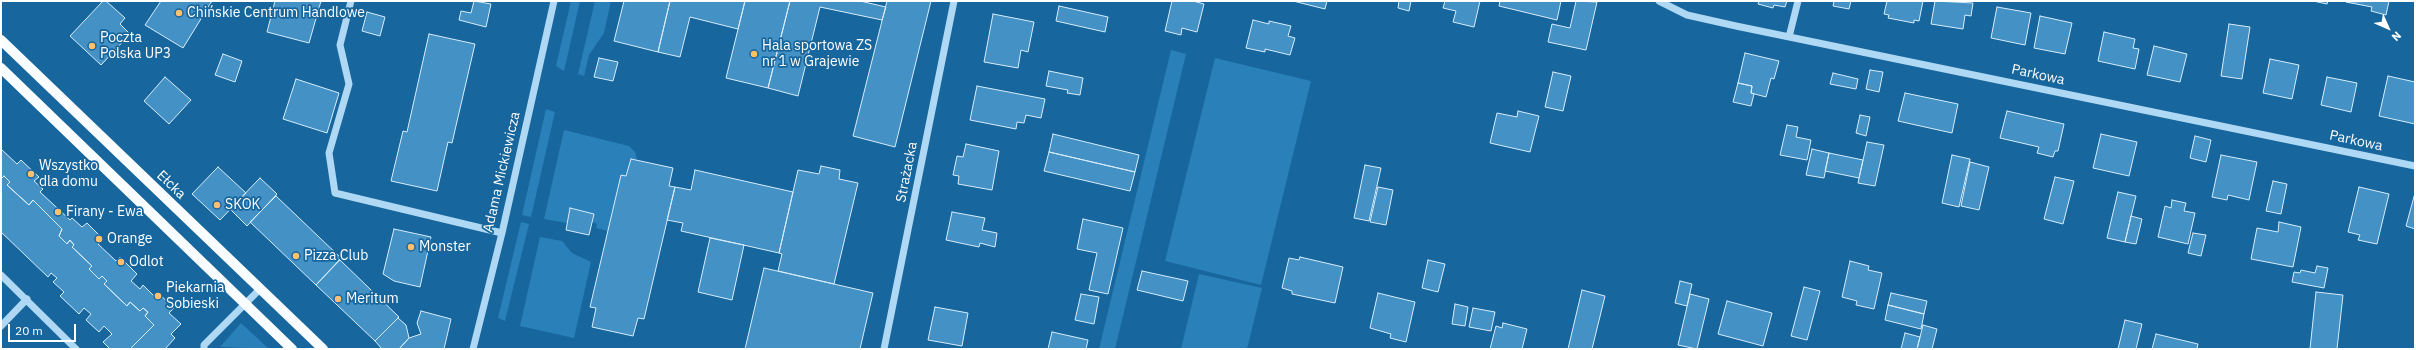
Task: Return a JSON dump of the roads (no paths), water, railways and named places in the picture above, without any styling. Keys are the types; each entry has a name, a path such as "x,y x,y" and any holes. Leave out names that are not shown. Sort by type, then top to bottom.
{"main road":[{"name":"Ełcka","path":"1,40 323,349"},
{"path":"1,68 292,349"}],"street":[{"path":"351,1 340,45 349,84 329,153 335,193 502,232"},
{"name":"Adama Mickiewicza","path":"473,349 502,232 554,1"},
{"name":"Strażacka","path":"884,349 954,1"},
{"name":"Parkowa","path":"1659,1 1687,15 2415,166"},
{"path":"1790,36 1798,1"},
{"path":"1,275 76,349"},
{"path":"204,349 204,345 260,289"},
{"path":"1,326 27,299"}],"place":[{"name":"Chińskie Centrum Handlowe","path":"179,13"},
{"name":"Poczta Polska UP3","path":"92,46"},
{"name":"Hala sportowa ZS nr 1 w Grajewie","path":"754,54"},
{"name":"Wszystko dla domu","path":"31,174"},
{"name":"SKOK","path":"217,205"},
{"name":"Firany - Ewa","path":"58,212"},
{"name":"Orange","path":"99,239"},
{"name":"Monster","path":"411,247"},
{"name":"Pizza Club","path":"296,256"},
{"name":"Odlot","path":"121,262"},
{"name":"Piekarnia Sobieski","path":"158,296"},
{"name":"Meritum","path":"338,299"}]}
